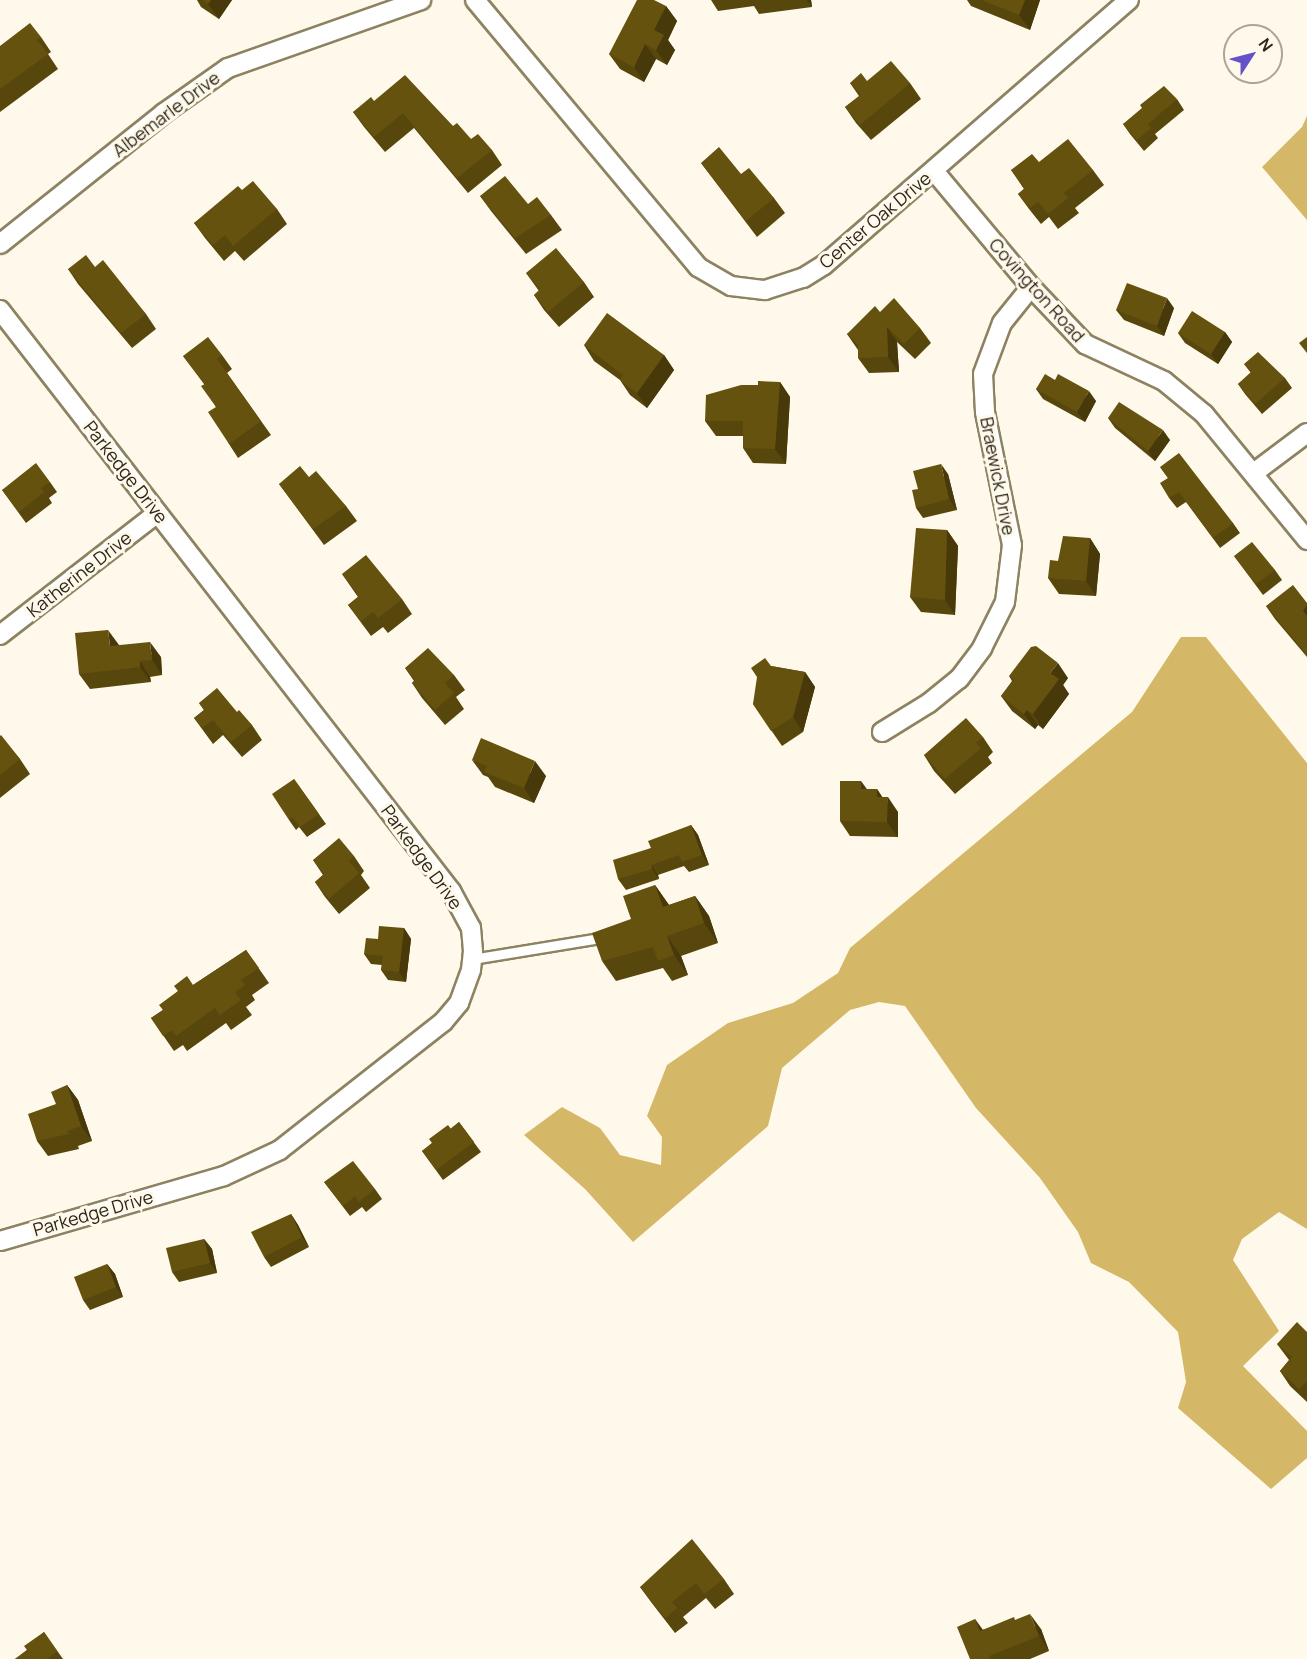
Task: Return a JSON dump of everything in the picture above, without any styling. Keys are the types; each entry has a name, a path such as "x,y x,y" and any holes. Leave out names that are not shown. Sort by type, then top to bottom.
{"street":[{"name":"Albemarle Drive","path":"0,244 164,113 228,68 421,0"},
{"name":"Center Oak Drive","path":"475,0 698,267 730,286 765,290 804,278 824,265 1129,0"},
{"name":"Covington Road","path":"933,171 1031,287 1085,344 1164,381 1191,401 1255,472 1307,540"},
{"name":"Braewick Drive","path":"882,732 929,703 960,679 982,648 1005,602 1012,545 985,412 983,374 1002,323 1031,287"},
{"name":"Parkedge Drive","path":"0,310 451,891 471,928 472,958 459,1003 443,1022 280,1150 224,1176 0,1241"},
{"path":"1255,472 1307,433"},
{"name":"Katherine Drive","path":"0,635 157,513"}],"lane":[{"path":"472,958 584,943 604,938 617,925"}],"shaded area":[{"path":"1307,116 1307,220 1262,167 1302,127"},
{"path":"1181,637 1206,637 1307,763 1307,1229 1279,1212 1242,1239 1233,1260 1279,1331 1243,1366 1307,1431 1307,1458 1271,1489 1178,1408 1186,1382 1178,1332 1129,1282 1091,1263 1078,1232 1040,1178 976,1108 905,1006 879,1002 850,1010 782,1068 768,1126 633,1242 585,1189 524,1135 562,1107 600,1128 620,1155 661,1165 662,1137 647,1116 667,1065 728,1023 793,1003 838,973 850,948 1132,712"}],"building":[{"path":"637,0 654,0 666,6 654,30 664,35 656,50 645,44 634,67 609,54"},
{"path":"982,0 1025,0 1019,15"},
{"path":"30,23 41,37 37,40 48,54 0,89 0,46"},
{"path":"891,61 910,83 860,125 845,107 861,95 850,83 861,73 867,81"},
{"path":"405,75 453,126 457,123 471,139 478,134 492,150 457,178 403,113 374,137 353,112 371,97 374,101"},
{"path":"1164,86 1177,99 1148,124 1151,128 1137,140 1123,124 1142,108 1140,105"},
{"path":"1068,139 1093,170 1064,193 1068,198 1048,214 1038,202 1030,208 1018,194 1025,188 1011,170 1032,154 1039,162"},
{"path":"719,147 741,174 749,168 774,198 746,221 701,163"},
{"path":"505,176 528,204 537,197 551,215 515,238 480,196"},
{"path":"253,181 277,209 233,246 225,235 213,245 194,223 238,186 242,190"},
{"path":"556,248 584,282 548,312 534,295 540,289 526,273"},
{"path":"86,255 95,267 103,260 146,314 121,333 68,269"},
{"path":"1127,283 1167,298 1157,326 1116,310"},
{"path":"894,298 920,328 904,344 887,327 888,357 858,358 858,345 847,334 875,306 880,312"},
{"path":"1192,311 1225,332 1211,354 1178,333"},
{"path":"607,313 664,355 637,393 620,380 623,375 584,345"},
{"path":"208,337 222,355 217,359 261,421 229,444 208,412 216,407 201,386 205,384 183,356"},
{"path":"1307,337 1307,353 1299,343"},
{"path":"1258,352 1285,378 1255,404 1238,384 1251,372 1244,364"},
{"path":"1045,374 1055,380 1058,374 1089,391 1077,412 1036,389"},
{"path":"758,381 780,382 775,449 743,448 743,421 705,421 706,395 741,385 758,385"},
{"path":"1119,402 1163,430 1148,451 1108,418"},
{"path":"1179,453 1233,523 1213,538 1179,492 1169,498 1160,483 1168,478 1160,467"},
{"path":"36,463 50,482 41,488 44,492 19,512 2,490"},
{"path":"941,464 949,499 916,508 912,490 918,489 913,471"},
{"path":"300,466 309,477 316,471 346,506 313,529 279,484"},
{"path":"916,528 947,530 945,600 910,597"},
{"path":"1063,536 1090,538 1086,581 1048,578 1050,560 1058,561"},
{"path":"1252,542 1275,570 1256,584 1234,556"},
{"path":"366,555 402,599 378,618 373,612 361,621 348,605 359,596 342,574"},
{"path":"1293,585 1307,603 1303,611 1307,616 1307,655 1266,606"},
{"path":"108,630 110,646 150,642 152,660 140,661 140,667 79,674 75,633"},
{"path":"1036,646 1058,663 1050,673 1059,679 1033,714 1027,710 1024,714 1001,696 1014,680 1009,676 1031,647"},
{"path":"428,648 454,675 445,683 454,693 435,710 412,683 415,680 405,668"},
{"path":"765,658 771,666 805,672 793,717 771,731 753,704 757,677 751,668"},
{"path":"217,688 237,712 239,710 252,725 231,742 213,720 202,728 194,718 204,710 199,703"},
{"path":"966,718 983,737 976,743 981,748 945,779 924,755"},
{"path":"0,736 20,759 0,775"},
{"path":"481,738 535,761 524,788 484,772 487,766 472,760"},
{"path":"294,779 319,814 300,827 292,817 289,820 272,794"},
{"path":"840,781 861,781 861,789 877,789 877,797 888,797 887,822 840,821"},
{"path":"691,825 702,855 682,862 679,855 651,865 652,869 618,879 613,860 651,848 648,841"},
{"path":"339,838 354,856 349,861 359,873 329,899 315,882 324,874 313,860"},
{"path":"655,885 663,907 695,896 704,923 667,936 674,955 658,961 653,947 602,961 592,933 631,919 623,896"},
{"path":"379,926 404,928 399,972 381,970 383,956 364,954 366,938 378,939"},
{"path":"246,950 259,968 241,980 245,985 235,992 241,1000 220,1015 215,1008 176,1036 172,1030 163,1036 151,1018 163,1010 159,1005 178,991 174,986 187,976 193,985"},
{"path":"67,1085 81,1126 67,1131 69,1134 37,1141 28,1114 56,1104 51,1092"},
{"path":"459,1122 474,1142 436,1170 422,1151 432,1143 429,1139 448,1125 451,1129"},
{"path":"353,1161 375,1189 359,1202 355,1196 343,1206 324,1182"},
{"path":"291,1214 302,1237 264,1257 251,1232"},
{"path":"204,1239 210,1263 172,1272 166,1248"},
{"path":"107,1264 116,1287 83,1300 74,1277"},
{"path":"1297,1322 1307,1332 1307,1381 1299,1389 1280,1371 1292,1357 1277,1344"},
{"path":"692,1539 724,1579 704,1594 696,1583 672,1602 677,1608 665,1618 640,1587"},
{"path":"1030,1614 1039,1636 989,1656 990,1659 970,1659 957,1627 975,1619 980,1631 1014,1617 1015,1620"},
{"path":"44,1632 57,1651 49,1659 15,1659 27,1650 24,1646"}]}
